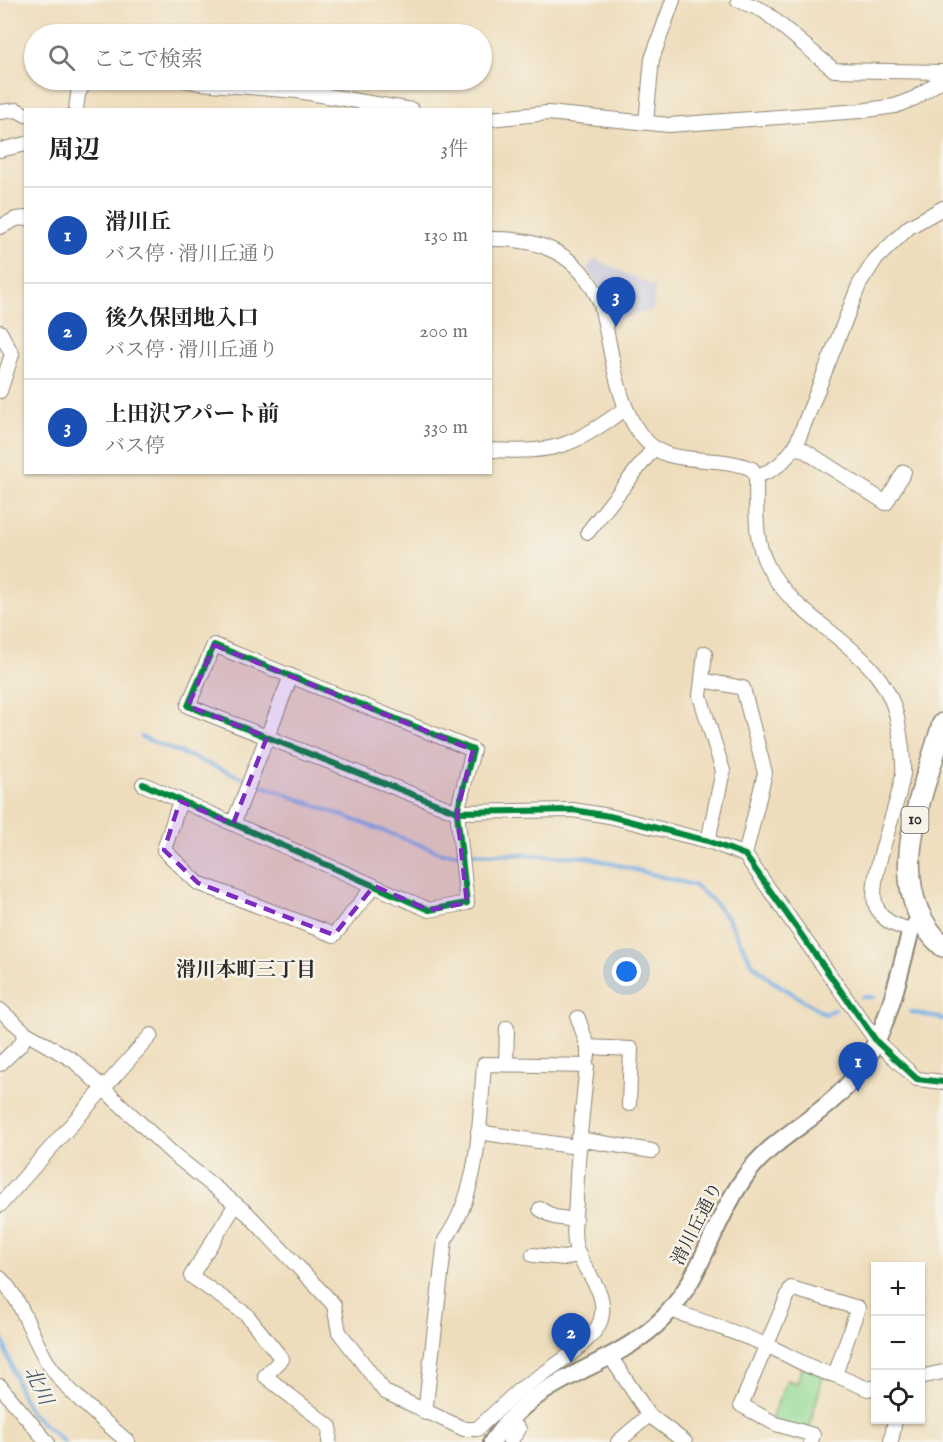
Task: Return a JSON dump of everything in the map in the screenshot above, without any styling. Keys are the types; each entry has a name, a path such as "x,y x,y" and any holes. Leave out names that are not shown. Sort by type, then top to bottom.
{"main road":[{"name":"10","path":"943,724 909,847 909,874 916,924 930,932 943,946"}],"street":[{"path":"646,122 652,59 672,0"},
{"path":"738,0 767,5 834,70 943,72"},
{"path":"492,118 548,113 669,124 895,106 915,98 943,79"},
{"path":"76,108 80,90"},
{"path":"285,90 400,108"},
{"path":"0,112 17,110 24,114"},
{"path":"0,150 24,144"},
{"path":"756,476 771,472 784,464 796,446 859,285 875,260 909,227 943,208"},
{"path":"0,226 24,218"},
{"path":"492,238 540,243 563,255 582,272 600,302 626,409 633,426 653,449 691,460 744,466 752,469 756,476 759,543 767,566 784,590 856,650 878,674 898,719 903,773 877,876 875,903 885,920 916,924"},
{"path":"0,332 12,354 0,391"},
{"path":"492,450 539,451 561,447 587,435 626,409"},
{"path":"796,446 886,503 904,472"},
{"path":"588,532 653,449"},
{"path":"143,784 429,910 467,903 457,812 473,750 214,645 188,706 457,812 573,810 609,816 708,841 745,855 877,1042 917,1079 943,1082"},
{"path":"705,653 700,696 723,771 708,841"},
{"path":"233,824 291,676"},
{"path":"702,680 743,688 765,773 745,855"},
{"path":"180,801 164,850 198,884 334,935 374,886"},
{"name":"滑川丘通り","path":"492,1442 524,1394 610,1356 656,1325 670,1310 686,1289 721,1214 746,1175 779,1140 838,1095 866,1062 877,1042 891,1006 916,924"},
{"path":"0,1010 27,1033 73,1060 172,1153 236,1204 334,1305 339,1332 385,1392 450,1424 477,1429 524,1394 579,1347 594,1333 601,1320 603,1302 598,1287 579,1254 575,1242 578,1143 588,1047 578,1018"},
{"path":"506,1064 507,1028"},
{"path":"0,1064 21,1044 27,1033"},
{"path":"0,1205 151,1035"},
{"path":"588,1047 631,1049 629,1104"},
{"path":"425,1413 445,1240 453,1228 477,1164 484,1064 587,1066"},
{"path":"478,1132 652,1151"},
{"path":"236,1204 191,1276 246,1314 282,1359 265,1376 330,1427 329,1442"},
{"path":"540,1209 554,1217 575,1220"},
{"path":"533,1255 565,1258 579,1254"},
{"path":"0,1278 13,1292 49,1364 79,1398 128,1442"},
{"path":"811,1442 813,1436 776,1424 741,1405 765,1344 791,1288 858,1308 834,1375"},
{"path":"670,1310 765,1344 824,1373 871,1388"},
{"path":"610,1356 649,1415 685,1442"},
{"path":"925,1376 943,1372"},
{"path":"0,1386 47,1442"},
{"path":"618,1442 649,1415"},
{"path":"507,1421 519,1429 510,1442"},
{"path":"891,1442 894,1424"}],"highlighted area":[{"path":"214,645 473,750 457,812 467,903 429,910 374,886 334,935 198,883 164,850 180,801 233,824 267,737 188,706"}],"shaded area":[{"path":"595,259 655,287 653,310 612,321 602,291 587,268"}],"green space":[{"path":"804,1362 824,1373 808,1434 771,1418 787,1380 797,1383"}],"waterway":[{"path":"141,737 246,779"},
{"path":"253,782 442,853 458,853"},
{"path":"465,853 587,857 693,885 711,899 728,919 752,963 771,980 825,1014 835,1009"},
{"path":"862,997 874,997"},
{"path":"910,1012 943,1019"},
{"name":"北川","path":"0,1332 19,1389 30,1412 64,1442"}],"cycle path":[{"path":"143,784 429,910 467,903 457,812 473,750 214,645 188,706 457,812 573,810 609,816 708,841 745,855 877,1042 917,1079 943,1082"}],"place":[{"name":"上田沢アパート前","path":"616,327"},
{"name":"滑川丘","path":"858,1092"},
{"name":"後久保団地入口","path":"571,1363"}],"district":[{"name":"滑川本町三丁目","path":"246,970"}]}
